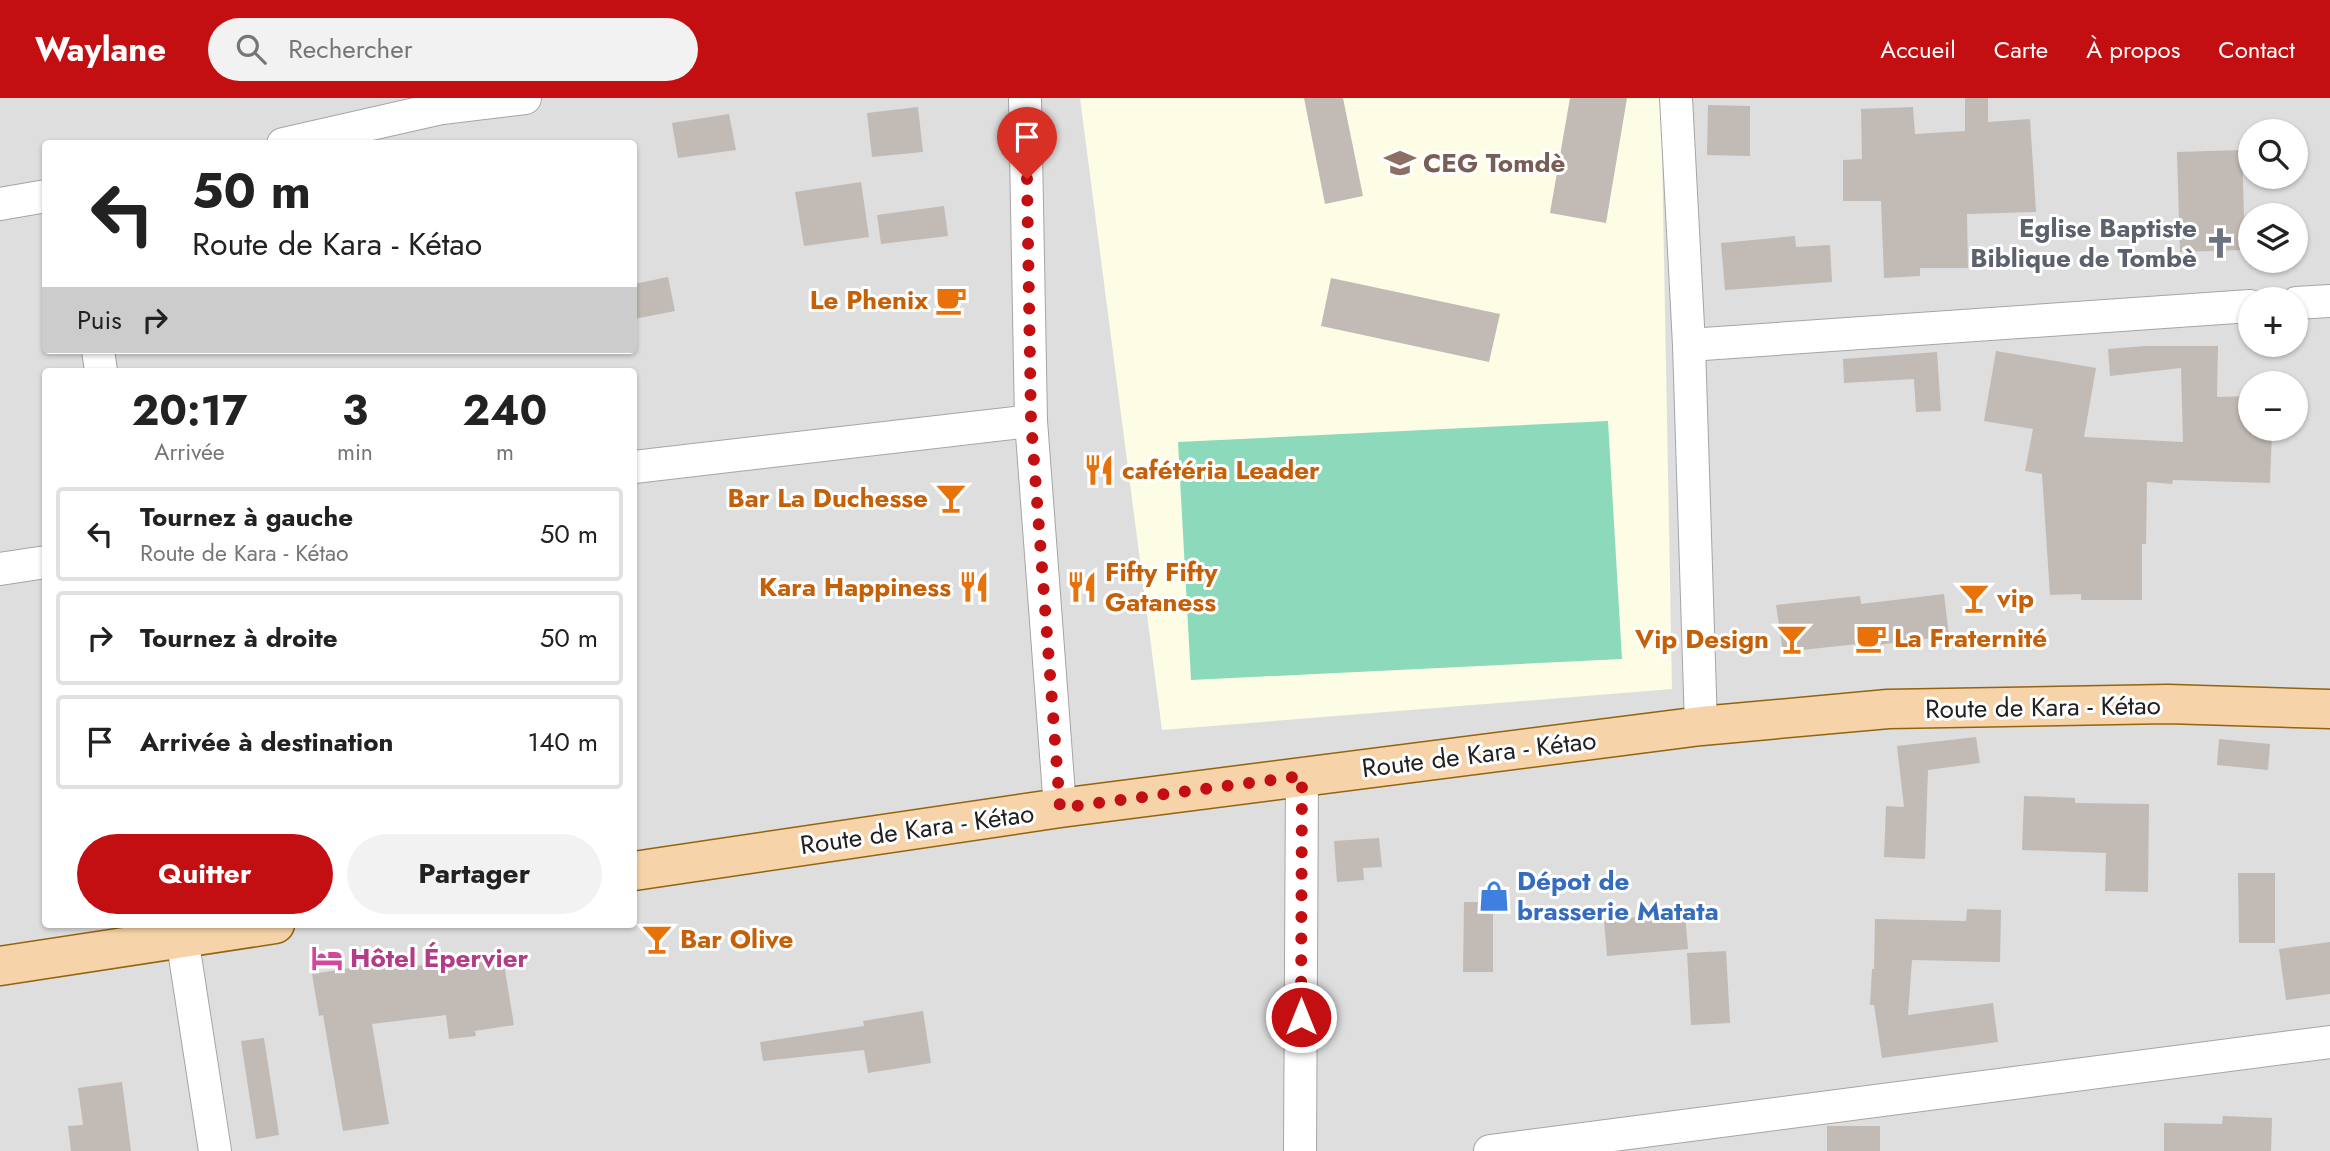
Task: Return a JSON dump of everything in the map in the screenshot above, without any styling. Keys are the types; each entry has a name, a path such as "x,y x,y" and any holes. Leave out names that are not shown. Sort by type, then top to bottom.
{"main road":[{"name":"Route de Kara - Kétao","path":"637,871 1060,808 1701,726 1888,709 2168,704 2330,709"},
{"path":"0,966 181,931 221,928"}],"street":[{"path":"301,140 442,108 526,98"},
{"path":"1025,98 1031,421 1060,808"},
{"path":"1676,98 1689,345 1701,726"},
{"path":"0,204 42,197"},
{"path":"2308,302 2330,301"},
{"path":"1689,345 2238,307"},
{"path":"637,467 1031,421"},
{"path":"0,569 42,563"},
{"path":"1300,1151 1302,776"},
{"path":"181,931 215,1151"},
{"path":"1490,1151 2330,1042"}],"shaded area":[{"path":"0,98 2330,98 2330,1151 0,1151"},
{"name":"CEG Tomdè","path":"1080,98 1661,98 1672,689 1162,730"}],"green space":[{"path":"1608,421 1622,659 1191,680 1178,442"}],"building":[{"path":"1304,98 1343,98 1363,196 1325,204"},
{"path":"1570,98 1627,98 1606,223 1550,213"},
{"path":"1965,98 1988,98 1988,122 2030,119 2036,212 1967,214 1968,268 1920,268 1920,276 1884,278 1881,201 1843,201 1843,160 1862,159 1861,109 1913,107 1915,134 1965,131"},
{"path":"1708,105 1750,106 1750,156 1707,155"},
{"path":"918,107 923,152 872,157 867,113"},
{"path":"729,114 736,150 678,158 672,123"},
{"path":"2238,150 2238,189 2243,189 2244,203 2238,203 2238,250 2180,252 2177,152"},
{"path":"861,182 869,237 804,246 795,192"},
{"path":"944,206 948,236 881,244 877,215"},
{"path":"1795,236 1796,247 1830,245 1832,282 1725,290 1721,243"},
{"path":"668,277 675,311 637,318 637,283"},
{"path":"1331,278 1500,314 1489,362 1321,326"},
{"path":"2218,346 2217,397 2238,396 2238,441 2272,441 2270,483 2173,480 2172,484 2147,482 2146,544 2142,544 2142,600 2081,600 2081,594 2050,595 2042,474 2025,471 2033,429 1984,421 1996,351 2096,368 2084,437 2183,442 2181,368 2110,376 2108,349"},
{"path":"1937,352 1941,411 1916,412 1914,379 1844,383 1843,359"},
{"path":"1944,594 1949,636 1783,652 1776,605 1860,596 1861,604"},
{"path":"1976,737 1980,763 1928,770 1925,859 1884,857 1886,806 1904,807 1897,746"},
{"path":"2219,739 2270,744 2268,770 2217,765"},
{"path":"2024,796 2075,798 2075,803 2149,804 2148,892 2105,891 2106,853 2022,850"},
{"path":"1379,838 1382,867 1363,868 1364,880 1337,882 1334,841"},
{"path":"2238,873 2275,873 2275,943 2239,943"},
{"path":"1464,902 1493,902 1493,972 1463,972"},
{"path":"1967,909 2001,910 2000,962 1912,960 1908,1015 1993,1003 1998,1042 1882,1058 1874,1005 1870,1005 1875,919 1966,921"},
{"path":"1685,913 1688,949 1607,956 1604,920"},
{"path":"2330,942 2330,994 2286,1000 2279,949"},
{"path":"1726,951 1730,1023 1691,1025 1687,953"},
{"path":"502,952 514,1025 475,1031 476,1036 449,1039 446,1015 372,1024 389,1124 343,1131 323,1015 319,1016 312,974 363,966 384,965 385,970"},
{"path":"923,1011 931,1063 868,1073 864,1050 763,1061 760,1042 864,1026 863,1021"},
{"path":"264,1038 279,1135 256,1139 241,1041"},
{"path":"122,1082 131,1151 71,1151 68,1126 83,1125 78,1088"},
{"path":"2223,1116 2272,1118 2271,1151 2164,1151 2164,1123 2222,1124"},
{"path":"1827,1126 1880,1126 1880,1151 1827,1151"}],"place":[{"name":"CEG Tomdè","path":"1400,163"},
{"name":"Eglise Baptiste Biblique de Tombè","path":"2220,243"},
{"name":"Le Phenix","path":"951,300"},
{"name":"cafétéria Leader","path":"1099,470"},
{"name":"Bar La Duchesse","path":"951,498"},
{"name":"Kara Happiness","path":"974,587"},
{"name":"Fifty Fifty Gataness","path":"1082,587"},
{"name":"vip","path":"1974,598"},
{"name":"La Fraternité","path":"1871,638"},
{"name":"Vip Design","path":"1792,639"},
{"name":"Dépot de brasserie Matata","path":"1494,896"},
{"name":"Bar Olive","path":"657,939"},
{"name":"Hôtel Épervier","path":"327,958"}],"route":[{"path":"1027,179 1031,421 1060,808 1302,776 1301,1017"}]}
